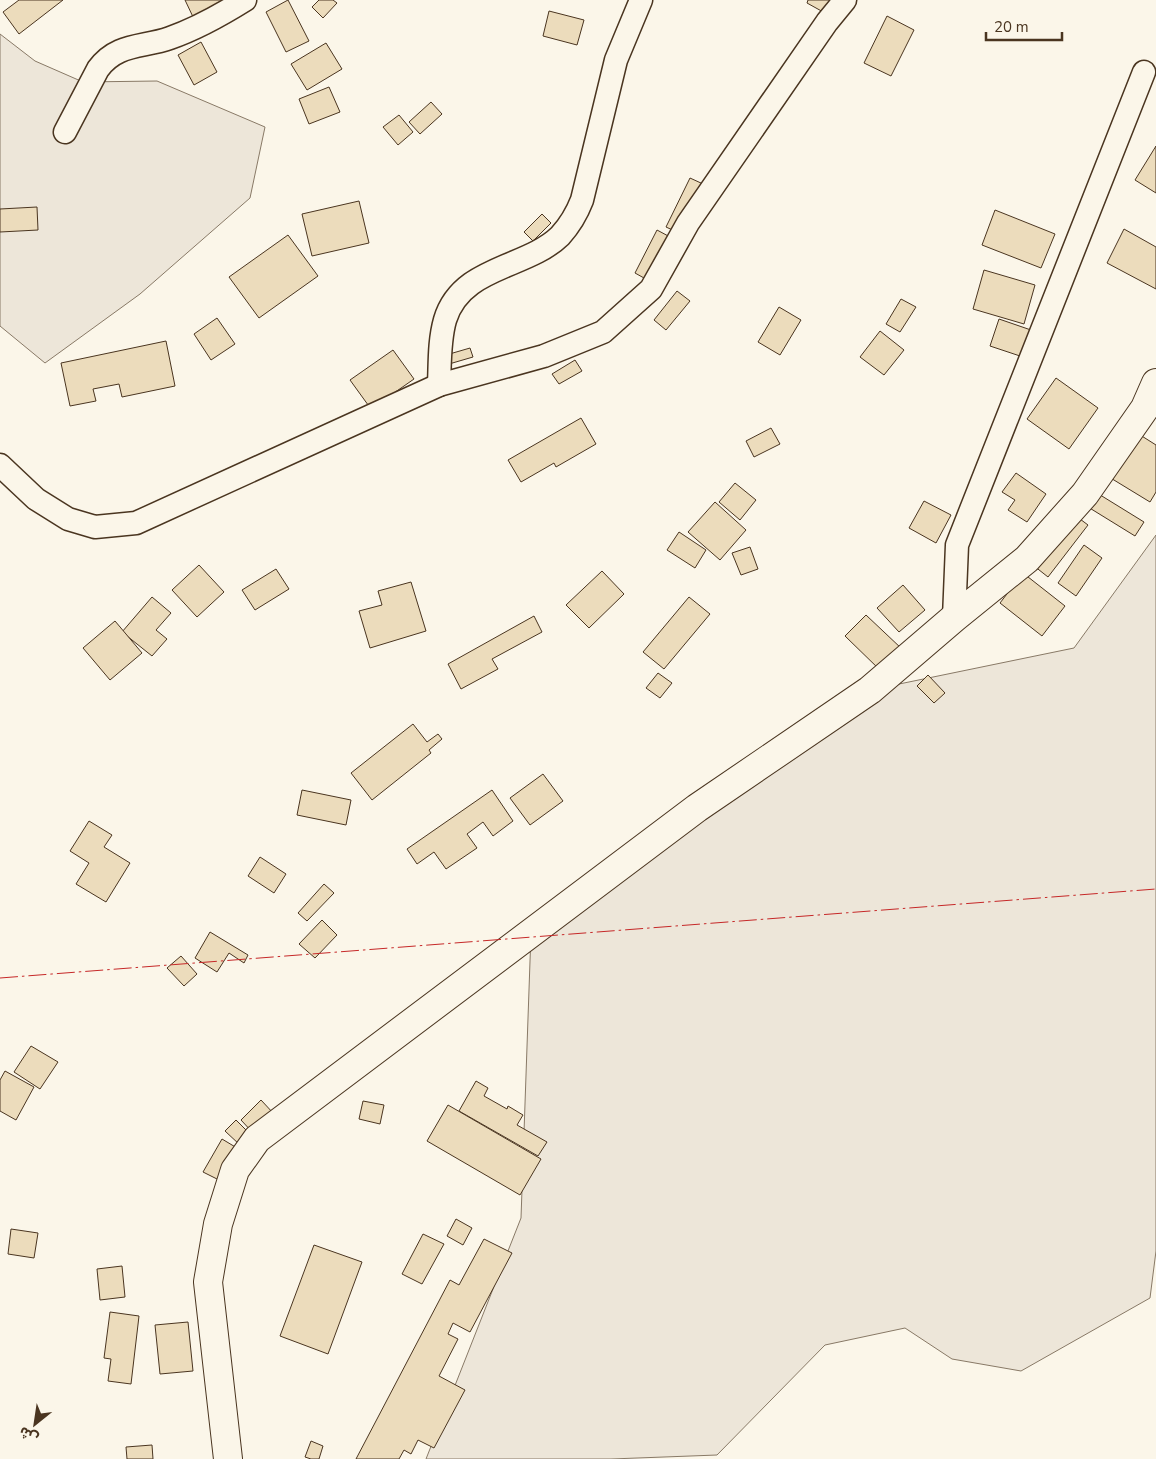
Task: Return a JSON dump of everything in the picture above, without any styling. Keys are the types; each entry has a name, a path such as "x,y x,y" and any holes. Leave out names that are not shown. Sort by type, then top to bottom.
{"street":[{"path":"65,132 104,59 114,52 169,38 199,26 245,0"},
{"path":"439,385 441,337 445,318 454,300 468,286 485,275 547,246 570,225 578,211 616,60 641,0"},
{"path":"0,465 36,499 68,519 95,527 136,522 439,385 544,356 602,332 651,290 688,223 827,22 845,0"},
{"path":"954,618 957,545 1144,72"},
{"path":"228,1459 208,1282 218,1224 235,1170 257,1139 697,808 870,690 1027,558 1085,494 1144,408 1156,383"}],"shaded area":[{"path":"0,34 35,61 83,82 157,81 265,127 250,198 140,294 45,363 0,326"},
{"path":"1156,535 1156,1251 1150,1298 1021,1371 952,1359 905,1328 825,1345 717,1455 611,1459 426,1459 521,1218 531,933 870,690 1074,648"}],"building":[{"path":"19,0 63,0 19,34 3,12"},
{"path":"185,0 229,0 194,19"},
{"path":"288,0 309,41 286,52 266,12"},
{"path":"319,0 333,0 337,3 323,18 312,7"},
{"path":"808,0 831,0 825,13 807,3"},
{"path":"549,11 584,20 577,45 543,36"},
{"path":"887,16 914,30 891,76 864,63"},
{"path":"201,42 217,72 194,85 178,55"},
{"path":"326,43 342,69 307,90 291,64"},
{"path":"329,87 340,112 309,124 299,99"},
{"path":"431,102 442,114 420,134 409,122"},
{"path":"399,115 413,132 398,145 383,127"},
{"path":"1156,146 1156,193 1135,180"},
{"path":"690,178 714,189 690,238 666,227"},
{"path":"359,201 369,243 312,256 302,214"},
{"path":"37,207 38,230 0,232 0,209"},
{"path":"995,210 1055,234 1041,268 982,245"},
{"path":"542,214 551,223 533,241 524,232"},
{"path":"1124,229 1156,247 1156,289 1107,263"},
{"path":"657,230 685,245 662,288 635,273"},
{"path":"288,235 318,276 259,318 229,277"},
{"path":"984,270 1035,285 1024,324 973,309"},
{"path":"677,291 690,301 666,330 654,320"},
{"path":"901,299 916,307 900,332 886,324"},
{"path":"779,307 801,320 780,355 758,342"},
{"path":"217,318 235,344 211,360 194,334"},
{"path":"999,319 1031,330 1023,357 990,346"},
{"path":"880,331 904,350 884,375 860,357"},
{"path":"166,341 175,386 122,397 119,384 93,389 96,401 70,406 61,363"},
{"path":"470,348 473,357 449,364 446,355"},
{"path":"393,350 414,379 371,409 350,380"},
{"path":"575,360 582,371 559,384 552,374"},
{"path":"1056,378 1098,408 1069,449 1027,419"},
{"path":"581,418 596,444 556,467 554,463 521,482 508,460"},
{"path":"771,428 780,444 754,457 746,441"},
{"path":"1137,433 1156,445 1156,492 1150,502 1109,477"},
{"path":"1016,473 1046,494 1027,522 1008,510 1015,500 1002,492"},
{"path":"735,483 756,500 740,520 719,502"},
{"path":"1097,493 1144,522 1135,536 1088,507"},
{"path":"924,501 951,515 936,543 909,528"},
{"path":"715,502 746,530 720,560 688,532"},
{"path":"1064,507 1088,525 1048,577 1024,558"},
{"path":"679,532 706,550 695,568 667,550"},
{"path":"1084,545 1102,558 1076,596 1058,583"},
{"path":"750,547 758,569 741,575 732,553"},
{"path":"199,565 224,592 197,617 172,590"},
{"path":"276,569 289,589 255,610 242,590"},
{"path":"602,571 624,594 589,628 566,605"},
{"path":"1023,573 1065,606 1042,636 1000,603"},
{"path":"411,582 426,631 370,648 359,611 382,605 378,591"},
{"path":"903,585 925,610 899,632 877,608"},
{"path":"152,597 171,613 156,630 167,639 152,656 122,632"},
{"path":"689,597 710,614 664,669 643,652"},
{"path":"866,615 902,649 881,671 845,636"},
{"path":"534,616 542,632 492,659 498,669 461,689 448,664"},
{"path":"115,621 142,653 110,680 83,648"},
{"path":"658,673 672,683 660,698 646,688"},
{"path":"928,675 945,693 934,703 917,686"},
{"path":"413,724 427,742 438,734 442,739 429,750 431,753 372,800 351,773"},
{"path":"543,774 563,801 530,825 510,798"},
{"path":"302,790 351,800 346,825 297,815"},
{"path":"492,790 513,821 493,836 483,822 467,834 477,848 446,869 434,852 417,864 407,849"},
{"path":"89,821 112,835 104,847 130,863 106,902 76,884 89,863 70,851"},
{"path":"260,857 286,874 274,893 248,876"},
{"path":"324,884 334,893 307,921 298,913"},
{"path":"322,920 337,935 315,958 299,944"},
{"path":"210,932 248,955 244,963 229,953 217,972 195,958"},
{"path":"181,956 197,974 184,986 167,968"},
{"path":"31,1046 58,1062 40,1089 14,1072"},
{"path":"5,1071 34,1087 16,1120 0,1111 0,1080"},
{"path":"476,1081 488,1088 484,1096 507,1109 508,1106 523,1115 517,1125 547,1142 538,1156 459,1111"},
{"path":"261,1100 274,1114 254,1134 241,1120"},
{"path":"363,1101 384,1105 380,1124 359,1119"},
{"path":"448,1105 541,1159 520,1195 427,1141"},
{"path":"236,1120 250,1134 240,1145 225,1131"},
{"path":"222,1139 237,1148 219,1180 203,1172"},
{"path":"456,1219 472,1228 463,1245 447,1236"},
{"path":"11,1229 38,1233 34,1258 8,1254"},
{"path":"423,1234 444,1244 422,1284 402,1274"},
{"path":"484,1239 512,1253 470,1332 453,1323 448,1334 458,1339 439,1376 465,1390 434,1448 418,1440 411,1454 404,1450 399,1459 356,1459 450,1280 459,1285"},
{"path":"314,1245 362,1262 328,1354 280,1336"},
{"path":"122,1266 125,1297 100,1300 97,1269"},
{"path":"110,1312 139,1316 131,1384 108,1381 111,1359 104,1358"},
{"path":"188,1322 193,1371 160,1374 155,1325"},
{"path":"311,1441 323,1446 319,1459 305,1457"},
{"path":"152,1445 153,1459 127,1459 126,1447"}],"power":[{"path":"0,978 1156,889"}]}
